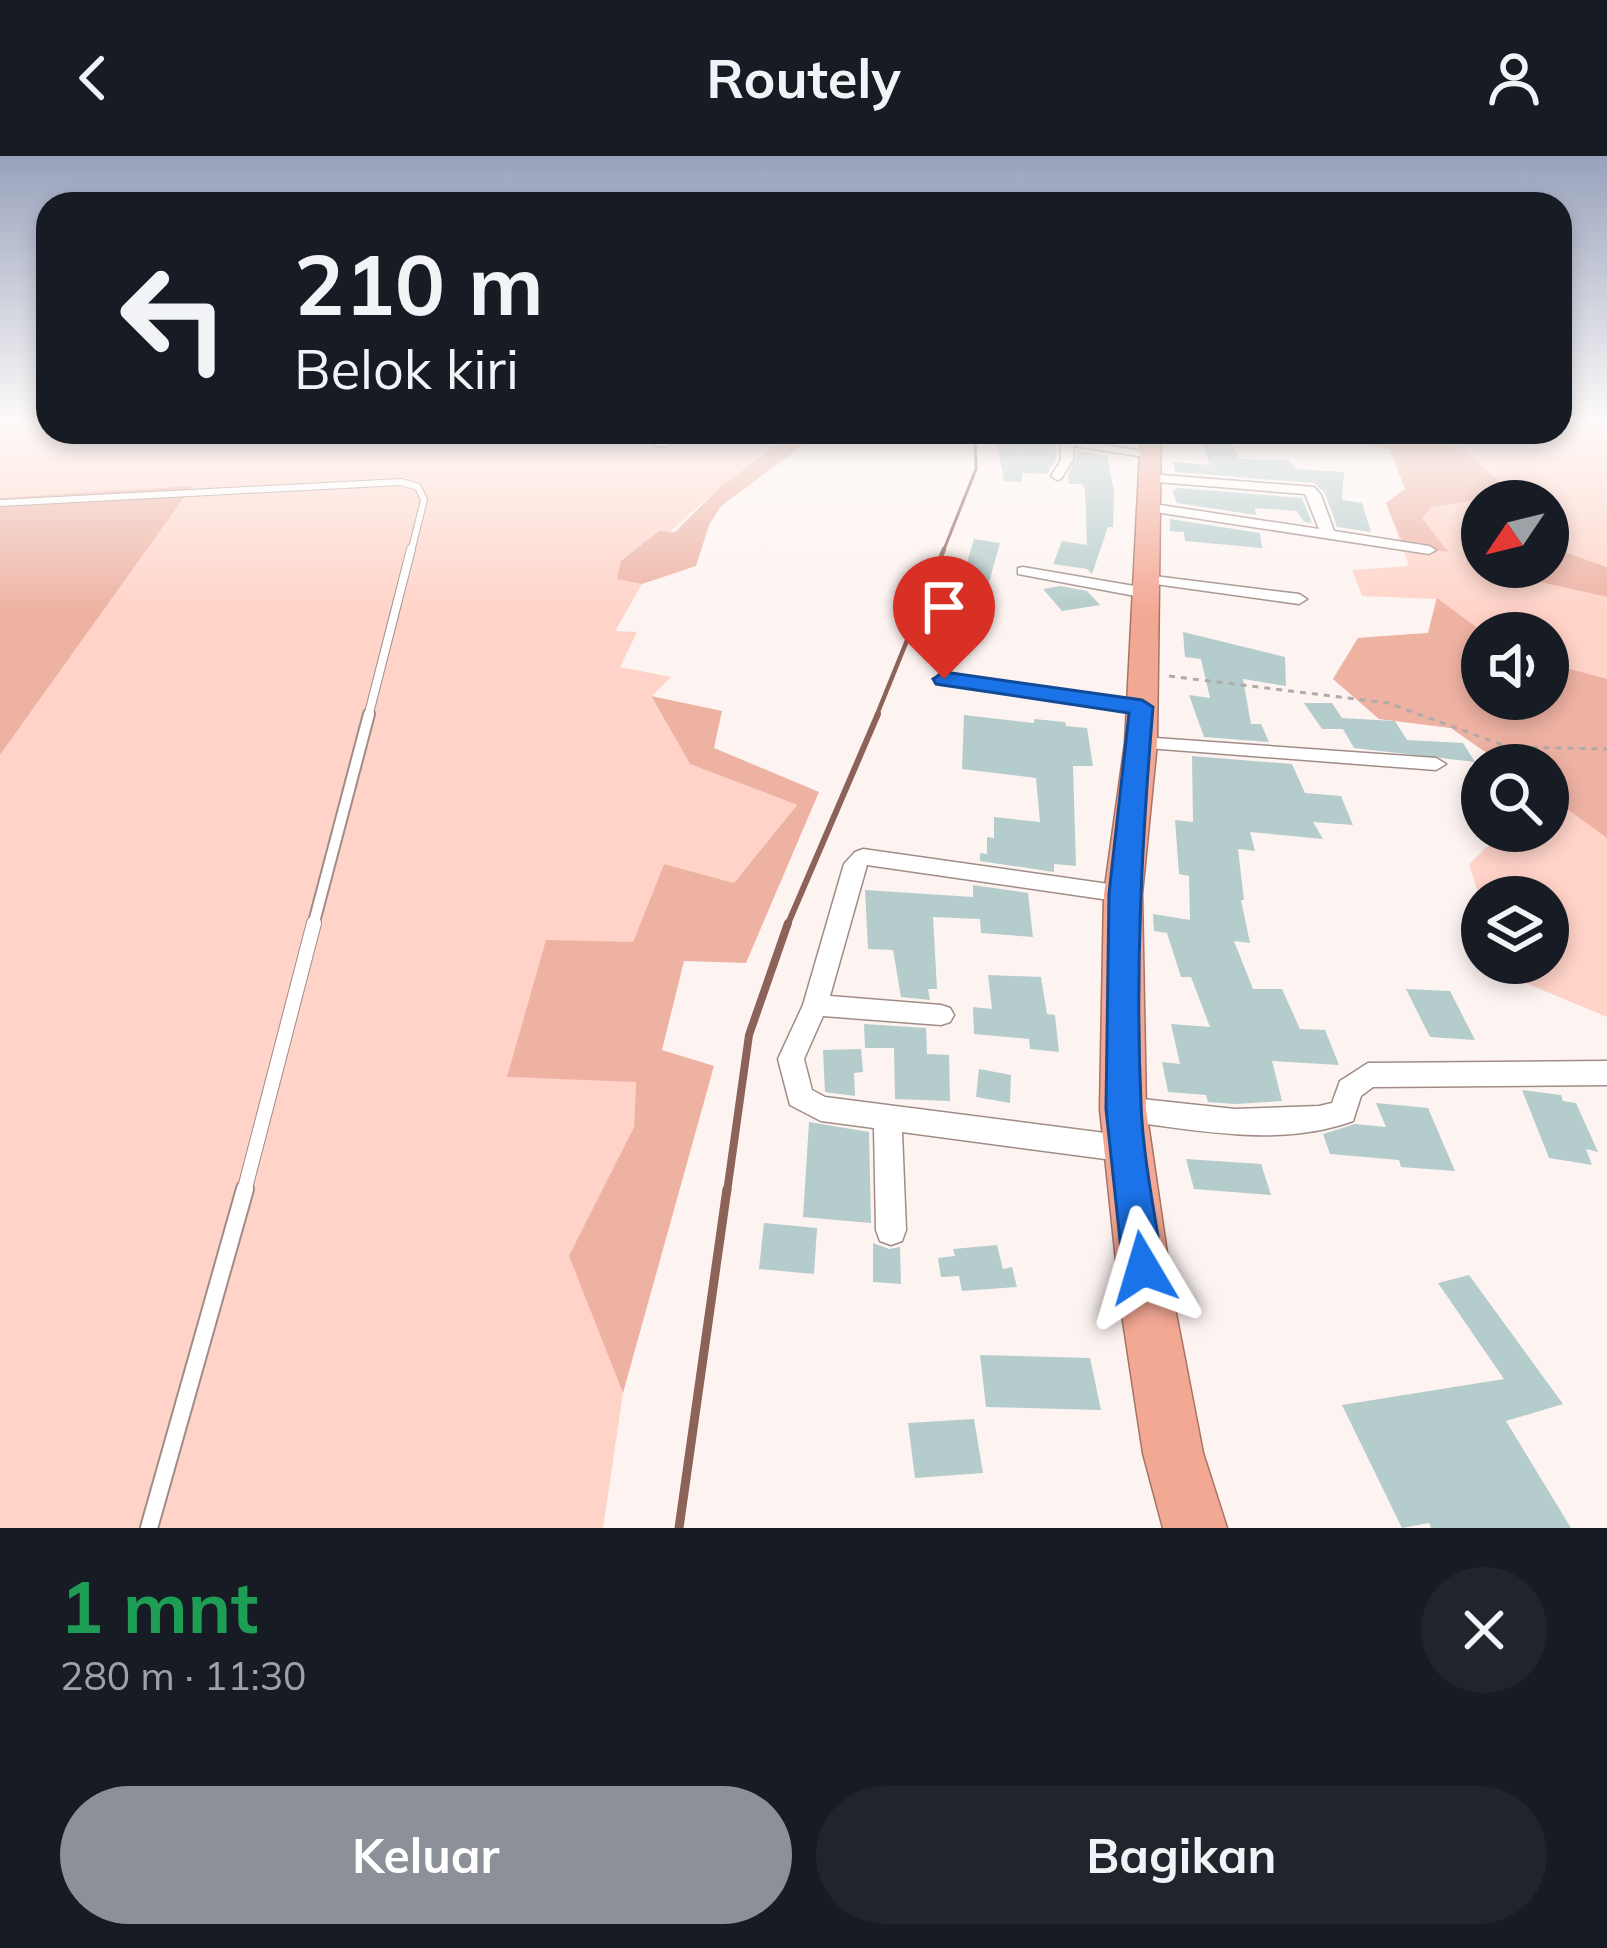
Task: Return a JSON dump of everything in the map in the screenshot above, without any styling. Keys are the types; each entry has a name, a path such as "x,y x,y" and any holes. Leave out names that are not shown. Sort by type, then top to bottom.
{"highway":[{"path":"1149,485 1141,707 1123,894 1126,1129 1148,1308 1173,1453 1195,1528"}],"street":[{"path":"1198,485 1327,532 1429,550"},
{"path":"1274,485 1315,494 1327,532"},
{"path":"1022,571 1299,599"},
{"path":"944,679 1141,707 1436,764"},
{"path":"1123,894 863,857 855,865 815,1005 790,1059 800,1097 821,1109 888,1118 1126,1129 1236,1120 1322,1120 1343,1112 1349,1089 1368,1075 1607,1073"},
{"path":"815,1005 940,1016"},
{"path":"888,1118 891,1230"}],"lane":[{"path":"0,503 343,485"},
{"path":"149,1528 253,1159 424,500 418,487 411,485"}],"path":[{"path":"1141,707 1388,703 1508,747 1607,748"}],"shaded area":[{"path":"0,485 723,485 618,578 642,584 615,631 637,632 620,667 671,677 651,697 690,764 797,805 734,883 664,864 633,942 508,1077 636,1081 634,1127 570,1256 623,1393 603,1528 0,1528 0,755 191,487 0,498"},
{"path":"750,485 720,507 696,566 642,584 617,579 621,561 659,531 675,532 720,487"},
{"path":"1403,485 1461,485 1461,588 1566,588 1607,597 1607,1017 1528,984 1569,984 1569,876 1473,876 1469,864 1482,852 1569,852 1569,744 1474,744 1451,728 1379,719 1333,679 1358,638 1428,633 1436,599 1362,596 1352,570 1409,566 1386,503 1405,489"},
{"path":"1403,485 1461,485 1461,502 1432,507 1422,518 1448,552 1404,546 1386,503 1405,489"},
{"path":"1569,485 1607,485 1607,567 1569,553"},
{"path":"192,486 0,755 0,498"},
{"path":"1569,553 1607,567 1607,597 1566,588"},
{"path":"1437,598 1461,616 1461,720 1569,720 1569,669 1607,679 1607,838 1569,810 1569,744 1474,744 1451,728 1379,719 1333,679 1358,638 1428,633"},
{"path":"651,696 722,711 714,748 819,792 746,963 684,961 662,1050 714,1066 623,1393 569,1256 634,1127 636,1082 507,1077 546,940 633,942 664,864 734,883 797,805 690,764"}],"building":[{"path":"1083,485 1113,485 1114,491 1113,527 1108,527 1092,574 1087,569 1053,564 1062,541 1087,545"},
{"path":"1316,485 1343,485 1342,500 1362,503 1371,532 1337,527 1325,493"},
{"path":"1172,491 1302,498 1312,523 1304,522 1297,511 1255,508 1256,515 1177,503"},
{"path":"1170,519 1260,533 1262,548 1185,541 1184,532 1170,531"},
{"path":"974,539 1000,543 984,600 975,602 956,599"},
{"path":"1060,586 1087,591 1100,605 1062,611 1043,589"},
{"path":"1183,632 1285,657 1286,686 1243,679 1251,724 1261,724 1269,742 1204,737 1189,695 1210,698 1201,659 1185,657"},
{"path":"1304,703 1332,703 1342,718 1395,721 1407,740 1463,743 1461,760 1354,748 1343,729 1322,729"},
{"path":"964,715 1065,722 1087,728 1093,766 1073,766 1076,866 1054,864 1054,872 980,861 980,853 987,854 987,837 994,838 994,817 1040,822 1036,778 962,769"},
{"path":"1192,756 1292,764 1305,793 1341,796 1353,825 1313,822 1323,839 1250,832 1255,851 1238,849 1250,943 1234,941 1253,989 1282,989 1300,1029 1325,1030 1339,1065 1272,1061 1282,1101 1208,1102 1206,1095 1168,1092 1162,1062 1180,1064 1171,1024 1210,1027 1191,977 1181,977 1167,933 1154,931 1153,914 1190,920 1189,876 1179,874 1175,820 1193,822"},
{"path":"973,885 1028,893 1033,937 981,933 980,919 933,917 937,989 928,989 930,1000 901,997 893,950 868,949 865,890 973,897"},
{"path":"988,975 1041,977 1047,1014 1055,1015 1059,1052 1030,1049 1029,1039 974,1034 973,1007 992,1009"},
{"path":"1406,989 1450,991 1475,1040 1430,1037"},
{"path":"864,1024 926,1028 927,1054 949,1055 950,1101 895,1099 894,1048 865,1048"},
{"path":"861,1049 863,1072 854,1073 855,1096 825,1092 823,1050"},
{"path":"979,1069 1011,1075 1010,1103 976,1097"},
{"path":"1522,1090 1561,1095 1563,1101 1576,1103 1598,1152 1586,1149 1592,1165 1549,1158"},
{"path":"1376,1103 1428,1108 1455,1171 1330,1154 1323,1134 1355,1124 1386,1127"},
{"path":"809,1122 869,1132 871,1223 803,1217"},
{"path":"1186,1159 1261,1164 1271,1195 1194,1189"},
{"path":"764,1223 817,1228 814,1274 759,1269"},
{"path":"873,1243 900,1247 901,1284 873,1282"},
{"path":"997,1245 1003,1269 1012,1267 1017,1287 962,1291 959,1276 941,1277 938,1258 955,1256 953,1249"},
{"path":"1469,1275 1563,1404 1506,1421 1571,1528 1431,1528 1429,1523 1402,1528 1342,1405 1504,1379 1438,1283"},
{"path":"980,1355 1090,1358 1101,1410 986,1407"},
{"path":"974,1419 983,1473 915,1478 908,1423"}],"waterway":[{"path":"943,552 970,485"},
{"path":"876,717 944,549"},
{"path":"787,926 878,714"},
{"path":"727,1192 749,1035 788,923"},
{"path":"679,1528 727,1189"}],"route":[{"path":"944,679 1142,707 1123,894 1123,980 1124,1109 1143,1268"}]}
